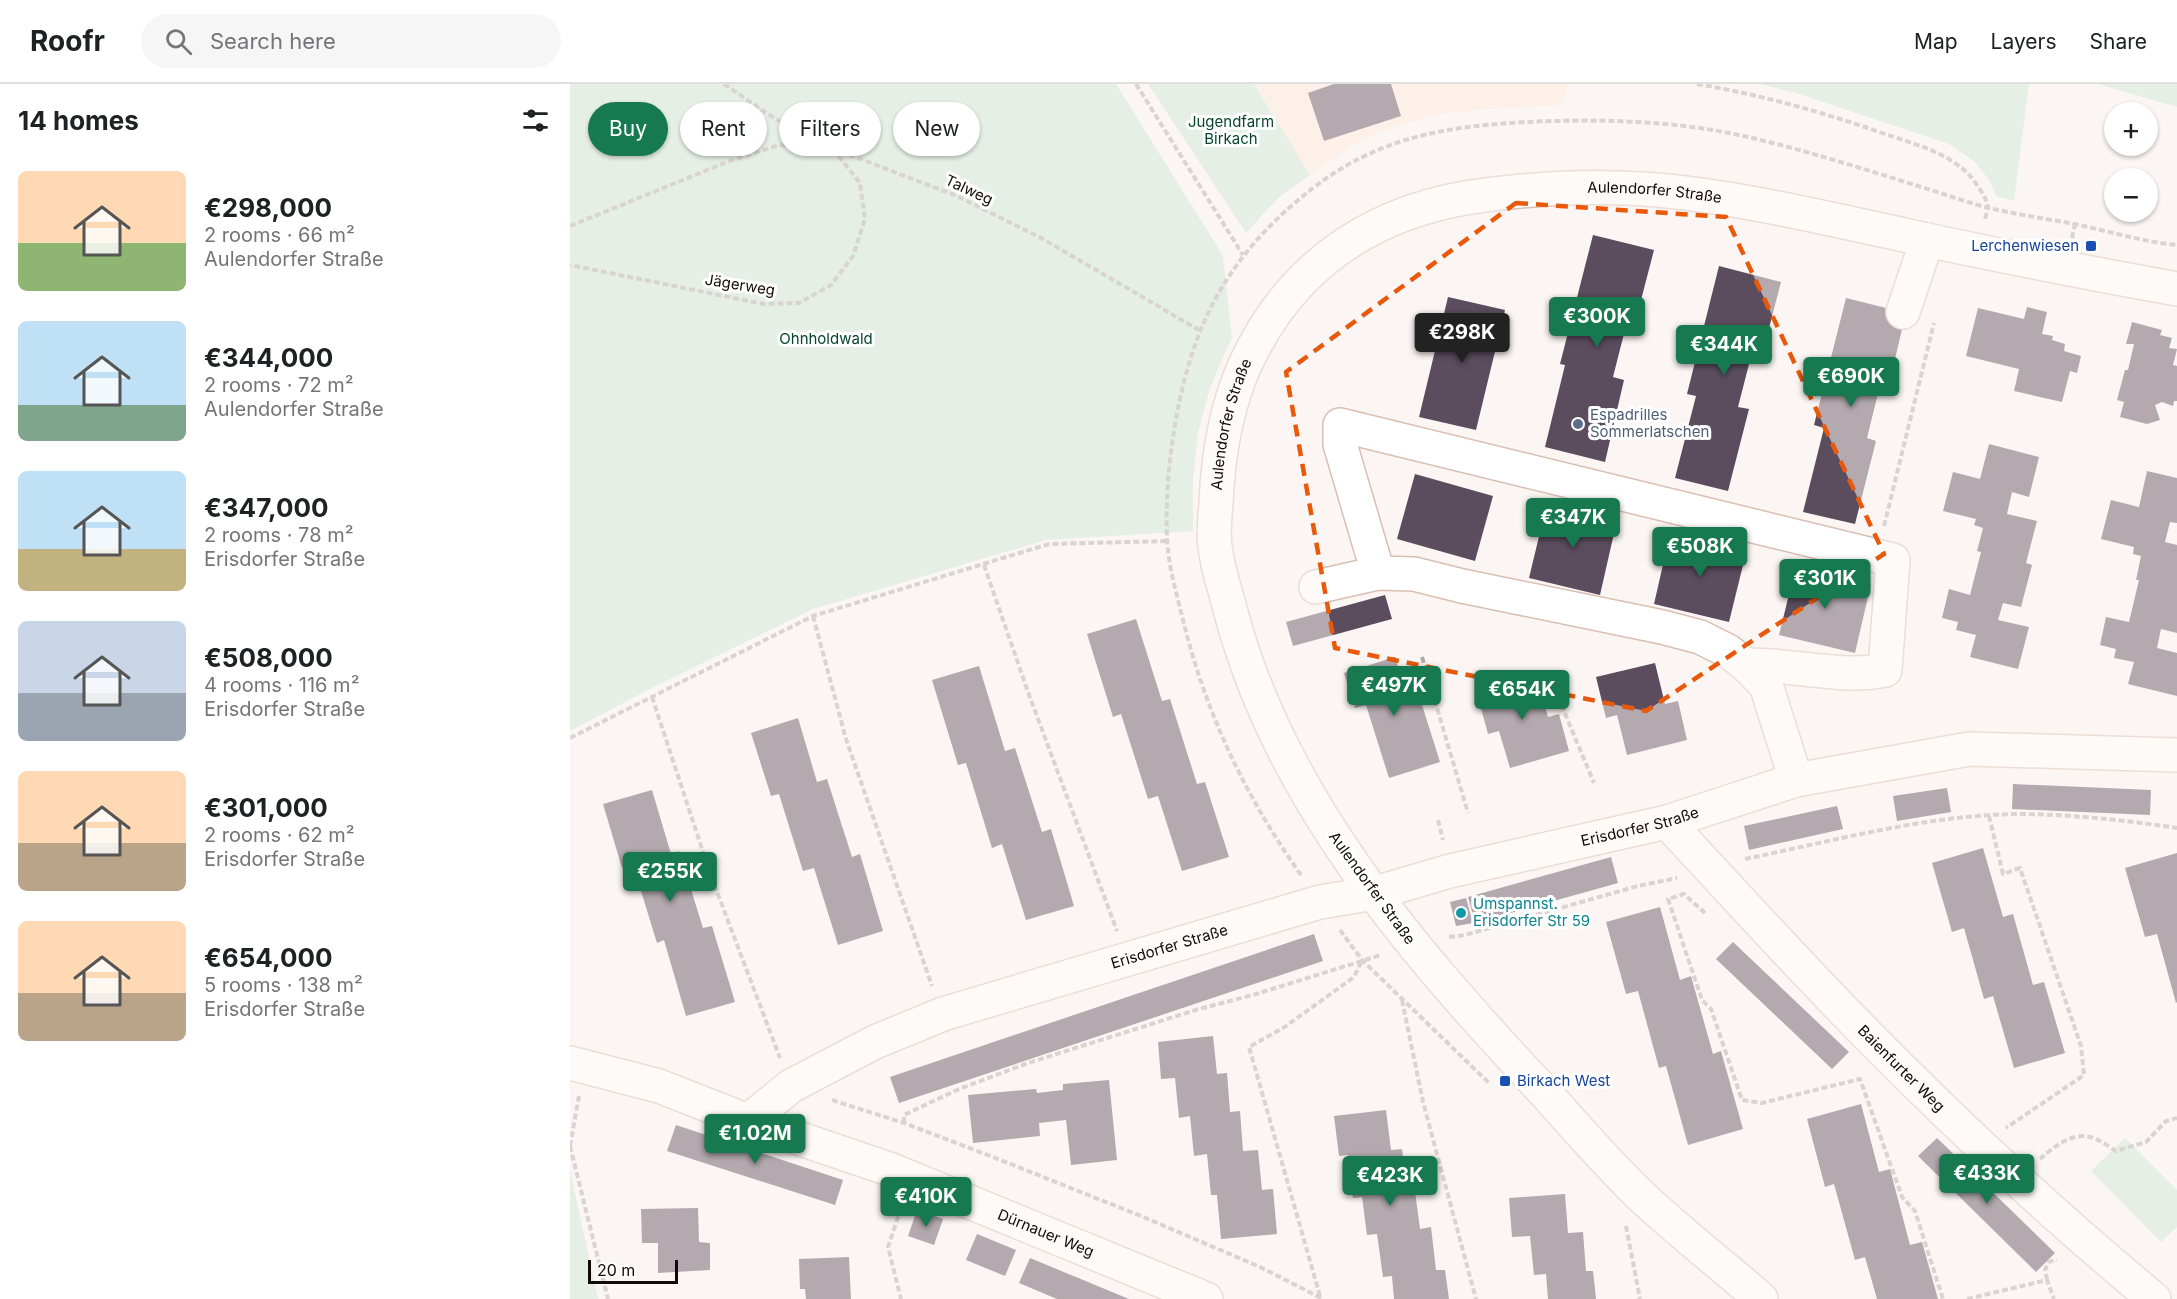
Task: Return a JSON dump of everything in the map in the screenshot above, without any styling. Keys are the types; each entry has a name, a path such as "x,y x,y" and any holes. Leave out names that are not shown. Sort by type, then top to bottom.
{"street":[{"name":"Aulendorfer Straße","path":"1761,1299 1639,1194 1502,1047 1413,946 1343,851 1281,746 1255,689 1237,635 1214,544 1216,483 1221,438 1233,393 1256,341 1274,312 1332,253 1370,228 1411,211 1466,198 1585,188 1656,190 1719,198 2177,289"},
{"path":"1903,312 1927,240"},
{"path":"1378,573 1340,444 1340,425 1893,560 1886,670 1864,674 1788,669 1770,665 1746,665"},
{"path":"1316,587 1378,573 1414,574 1662,627 1700,638 1728,651 1766,685 1796,780"},
{"name":"Erisdorfer Straße","path":"748,1121 790,1086 875,1042 944,1014 1320,902 1375,893 1450,871 1667,822 1796,780 1969,748 2177,755"},
{"name":"Baienfurter Weg","path":"1667,822 1841,1008 1981,1146 2154,1299"},
{"path":"570,1063 659,1086 748,1121"},
{"name":"Dürnauer Weg","path":"748,1121 889,1169 1206,1299"}],"path":[{"name":"Talweg","path":"724,84 779,121"},
{"path":"1136,84 1243,255 1198,330 1173,428 1168,479 1167,541 1175,588 1189,648 1212,714 1235,767 1292,862 1320,902"},
{"path":"1697,84 1795,106 1939,152 1965,170 1980,189 1988,207 2177,246"},
{"path":"570,226 727,162 779,145"},
{"name":"Jägerweg","path":"570,265 764,304 799,303 831,285 853,256 865,219 860,183 838,156"},
{"name":"Talweg","path":"853,156 957,196 1043,239 1198,330"},
{"path":"1876,556 1935,322"},
{"path":"570,738 813,616 1049,544 1167,541"},
{"path":"984,565 1028,692 1111,916"},
{"path":"813,616 846,740 926,974"},
{"path":"1422,657 1468,813"},
{"path":"1551,680 1594,783"},
{"path":"652,697 708,867 770,1030"},
{"path":"904,1124 904,1115 959,1089 1028,1063 1199,1009 1413,946 1465,935 1638,886 1712,870 1743,860 1911,825 2012,814 2084,816 2177,828"},
{"path":"1981,1146 2084,1075 2081,1046 2020,868 2003,874 1989,816"},
{"path":"1707,915 1684,894 1668,899 1702,1000 1711,1009 1742,1100 1762,1103 1860,1079 1902,1197 1915,1211 1943,1299"},
{"path":"1321,1297 1249,1047 1283,1028 1354,977 1362,960"},
{"path":"1402,999 1423,1102 1476,1299"},
{"path":"790,1086 993,1157 1141,1216 1260,1267 1321,1297"},
{"path":"577,1108 570,1146 608,1299"},
{"path":"2017,1180 2048,1152 2073,1137 2089,1137 2116,1151 2146,1142 2166,1121 2177,1118"},
{"path":"901,1299 888,1247 903,1203"},
{"path":"1625,1224 1640,1299"},
{"path":"1967,1299 2047,1280 2054,1299"}],"highlighted area":[{"path":"1516,203 1726,217 1884,554 1646,711 1335,648 1286,372"}],"shaded area":[{"path":"1254,84 1569,84 1561,105 1475,110 1436,115 1397,126 1362,140 1310,175"}],"green space":[{"name":"Ohnholdwald","path":"570,84 1116,84 1223,256 1232,337 1210,388 1198,433 1193,479 1193,531 1046,540 813,609 570,731"},
{"name":"Jugendfarm Birkach","path":"1148,84 1254,84 1310,175 1278,198 1246,233"},
{"path":"1760,84 2029,84 2014,201 1996,196 1990,181 1975,162 1949,144 1796,93"},
{"path":"2098,84 2177,84 2177,107"},
{"path":"2125,1138 2177,1190 2177,1227 2161,1242 2091,1171"},
{"path":"570,1170 598,1299 570,1299"}],"building":[{"path":"1334,84 1391,84 1401,116 1324,141 1308,93"},
{"path":"1593,235 1654,250 1640,304 1632,302 1613,377 1624,380 1605,462 1545,447 1565,365 1560,364"},
{"path":"1719,266 1781,282 1767,336 1757,333 1738,407 1749,409 1728,491 1675,478 1696,396 1687,394"},
{"path":"1448,297 1505,310 1476,430 1419,417"},
{"path":"1846,298 1906,313 1893,367 1885,365 1867,438 1876,441 1855,524 1803,512 1824,428 1814,425"},
{"path":"2027,307 2047,312 2042,334 2053,336 2052,340 2065,344 2064,351 2081,356 2077,373 2070,371 2062,402 2014,391 2019,369 1966,356 1978,308 2024,319"},
{"path":"2132,322 2162,330 2160,335 2172,338 2169,348 2177,349 2173,365 2177,366 2177,401 2174,401 2173,406 2162,402 2155,405 2160,420 2147,424 2120,417 2124,402 2117,400 2125,370 2128,370 2134,344 2126,344"},
{"path":"1989,444 2039,457 2029,497 2012,492 2007,514 2037,521 2026,563 2032,565 2021,607 2003,603 1998,620 2029,627 2018,669 1970,657 1976,635 1956,630 1958,622 1942,618 1949,589 1970,595 1981,552 1977,551 1983,528 1974,525 1976,519 1943,511 1953,472 1980,479"},
{"path":"2147,471 2177,478 2177,523 2170,522 2165,542 2177,545 2177,633 2161,629 2157,648 2177,653 2177,696 2128,684 2134,662 2114,658 2116,649 2100,645 2106,617 2129,622 2139,580 2136,580 2141,556 2133,554 2134,547 2101,539 2111,500 2139,507"},
{"path":"1415,474 1493,496 1475,561 1397,539"},
{"path":"1547,503 1617,520 1600,595 1529,578"},
{"path":"1670,534 1746,553 1729,622 1654,604"},
{"path":"1796,566 1871,584 1855,653 1779,635"},
{"path":"1385,595 1392,619 1293,646 1286,622"},
{"path":"1136,619 1162,701 1170,699 1197,784 1205,782 1229,857 1182,871 1158,796 1148,799 1121,714 1113,717 1087,634"},
{"path":"1395,657 1406,693 1417,689 1440,762 1389,778 1366,705 1355,708 1344,673"},
{"path":"1655,663 1665,704 1678,701 1687,740 1627,755 1617,715 1606,718 1596,677"},
{"path":"979,666 1005,751 1015,748 1042,832 1051,829 1074,906 1026,920 1002,844 992,848 966,763 958,765 932,680"},
{"path":"1536,673 1548,717 1559,714 1569,751 1510,768 1499,731 1488,734 1476,690"},
{"path":"798,718 817,782 827,779 852,857 860,854 883,931 838,945 814,868 803,871 779,794 771,796 751,733"},
{"path":"2013,784 2151,790 2150,815 2012,809"},
{"path":"1947,788 1951,812 1897,821 1893,796"},
{"path":"652,790 671,854 679,851 703,928 712,926 735,1002 686,1016 664,940 657,943 633,865 622,868 603,804"},
{"path":"1837,806 1843,829 1749,850 1744,826"},
{"path":"1983,848 2003,917 2013,914 2033,985 2044,982 2065,1053 2014,1068 1993,996 1984,999 1964,928 1952,932 1932,863"},
{"path":"2177,853 2176,1003 2157,934 2145,937 2125,868"},
{"path":"1611,857 1618,883 1475,923 1468,897"},
{"name":"Umspannst. Erisdorfer Str 59","path":"1466,898 1473,923 1456,926 1450,902"},
{"path":"1660,907 1680,980 1691,976 1713,1054 1721,1051 1743,1129 1688,1145 1666,1066 1659,1068 1638,991 1626,994 1606,922"},
{"path":"1314,934 1323,961 899,1103 890,1077"},
{"path":"1733,942 1849,1052 1832,1069 1716,959"},
{"path":"1213,1036 1217,1074 1227,1073 1230,1112 1240,1111 1243,1151 1258,1150 1262,1190 1273,1189 1277,1234 1221,1239 1217,1195 1211,1195 1207,1154 1194,1156 1190,1116 1179,1118 1175,1078 1161,1079 1158,1042"},
{"path":"1109,1080 1117,1160 1071,1165 1066,1120 1039,1123 1040,1136 973,1143 968,1095 1036,1089 1037,1093 1063,1090 1063,1084"},
{"path":"1861,1104 1879,1172 1890,1169 1910,1245 1922,1242 1938,1299 1877,1299 1865,1257 1855,1260 1834,1184 1825,1187 1807,1119"},
{"path":"1386,1110 1391,1150 1402,1149 1407,1192 1415,1191 1420,1229 1431,1227 1436,1270 1445,1270 1449,1299 1394,1299 1392,1276 1383,1277 1377,1234 1367,1235 1362,1197 1353,1198 1348,1155 1339,1156 1334,1116"},
{"path":"676,1125 843,1180 835,1205 667,1151"},
{"path":"1937,1138 2055,1253 2036,1272 1918,1156"},
{"path":"1565,1194 1568,1233 1583,1232 1586,1271 1593,1271 1596,1299 1548,1299 1546,1274 1534,1275 1530,1236 1512,1237 1509,1198"},
{"path":"698,1208 699,1242 710,1243 710,1270 658,1273 658,1243 642,1243 641,1209"},
{"path":"917,1210 943,1219 934,1245 908,1236"},
{"path":"977,1234 1016,1250 1005,1276 966,1260"},
{"path":"849,1257 851,1299 806,1299 805,1289 800,1289 799,1259"},
{"path":"1030,1258 1129,1299 1057,1299 1019,1283"}],"place":[{"name":"Lerchenwiesen","path":"2091,246"},
{"name":"Espadrilles Sommerlatschen","path":"1578,424"},
{"name":"Umspannst. Erisdorfer Str 59","path":"1461,913"},
{"name":"Birkach West","path":"1505,1081"}]}
